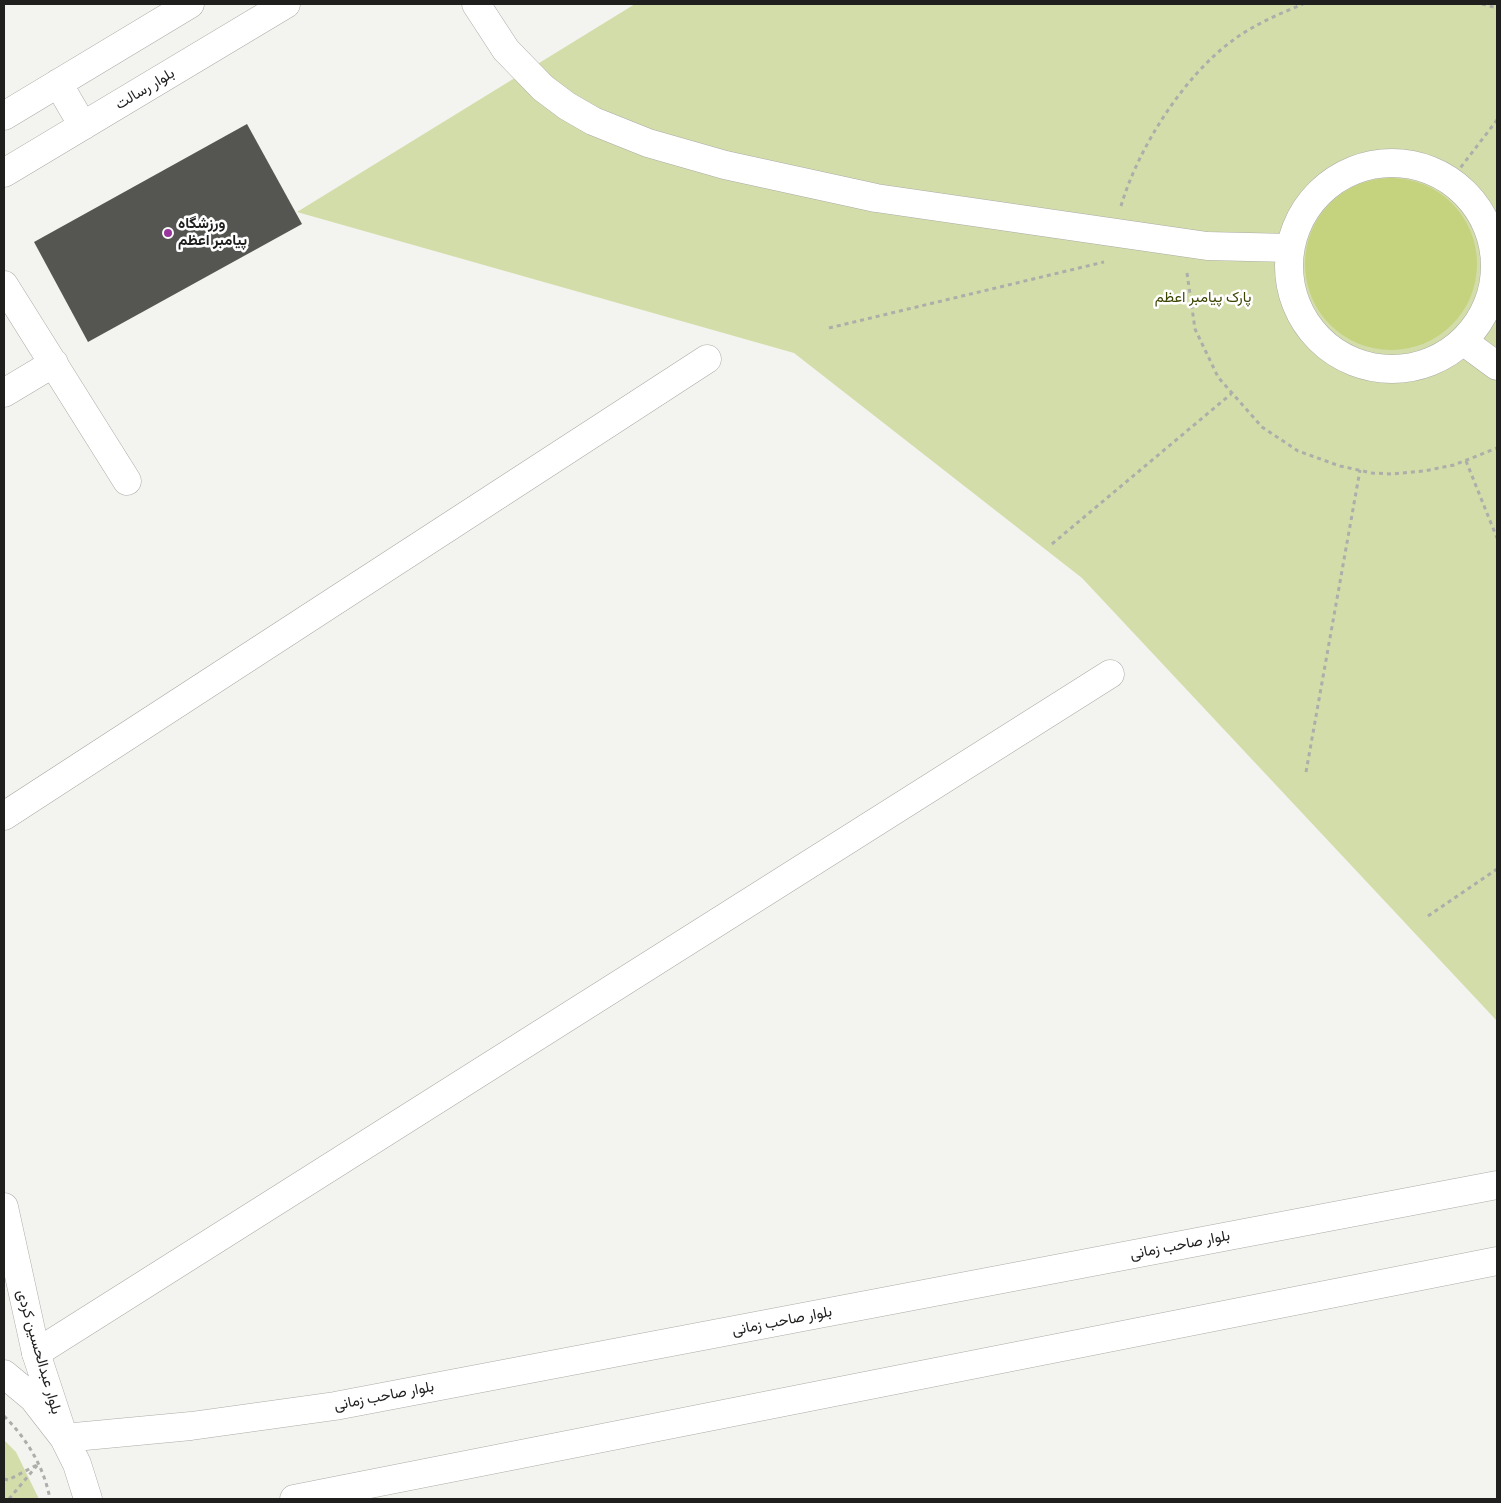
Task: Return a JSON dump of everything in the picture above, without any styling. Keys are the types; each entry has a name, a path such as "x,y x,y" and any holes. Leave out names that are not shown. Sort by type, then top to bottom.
{"main road":[{"name":"بلوار رسالت","path":"4,173 286,4"},
{"path":"476,4 506,50 543,88 567,106 592,121 648,143 726,165 876,198 1207,246 1290,248"},
{"path":"4,116 178,7"},
{"path":"58,83 83,126"},
{"path":"1385,162 1420,166 1451,180 1473,201 1489,228 1496,258 1493,288 1482,317 1463,341 1436,360 1406,369 1373,368 1343,357 1317,337 1299,311 1290,280 1290,248 1302,215 1323,188 1352,170 1385,162"},
{"path":"4,285 127,481"},
{"path":"1463,341 1497,366"},
{"path":"4,816 707,359"},
{"path":"4,393 54,363"},
{"path":"36,1353 1110,674"},
{"name":"بلوار صاحب زمانی","path":"64,1438 190,1426 335,1406 1497,1185"},
{"name":"بلوار عبدالحسین کردی","path":"4,1207 36,1353 64,1438"},
{"path":"294,1499 1497,1261"},
{"path":"4,1374 34,1398 64,1438 77,1464 88,1499"}],"path":[{"path":"1112,233 1126,188 1137,162 1158,126 1192,77 1226,46 1249,29 1303,4"},
{"path":"1482,4 1497,8"},
{"path":"1451,180 1497,120"},
{"path":"1183,243 1195,329 1218,377 1262,427 1298,451 1334,464 1372,473 1392,474 1416,472 1466,461 1497,448"},
{"path":"828,328 1104,262"},
{"path":"1052,544 1231,394"},
{"path":"1466,461 1497,538"},
{"path":"1306,772 1360,470"},
{"path":"1428,916 1497,869"},
{"path":"4,1416 17,1429 39,1464 47,1482 50,1499"},
{"path":"4,1479 8,1480 39,1464"},
{"path":"9,1499 39,1464"}],"green space":[{"name":"پارک پیامبر اعظم","path":"635,4 1497,4 1497,1021 1082,578 794,353 297,212"},
{"path":"4,1440 16,1452 39,1499 4,1499"}],"shaded area":[{"path":"1399,178 1408,179 1432,188 1446,197 1458,209 1471,231 1476,247 1476,281 1471,297 1458,319 1446,331 1424,344 1408,349 1383,350 1374,349 1350,340 1336,331 1324,319 1311,297 1306,281 1305,256 1306,247 1315,223 1324,209 1336,197 1358,184 1374,179"}],"building":[{"name":"ورزشگاه پیامبر اعظم","path":"247,124 302,224 88,342 34,242"}],"place":[{"name":"ورزشگاه پیامبر اعظم","path":"168,233"}]}
